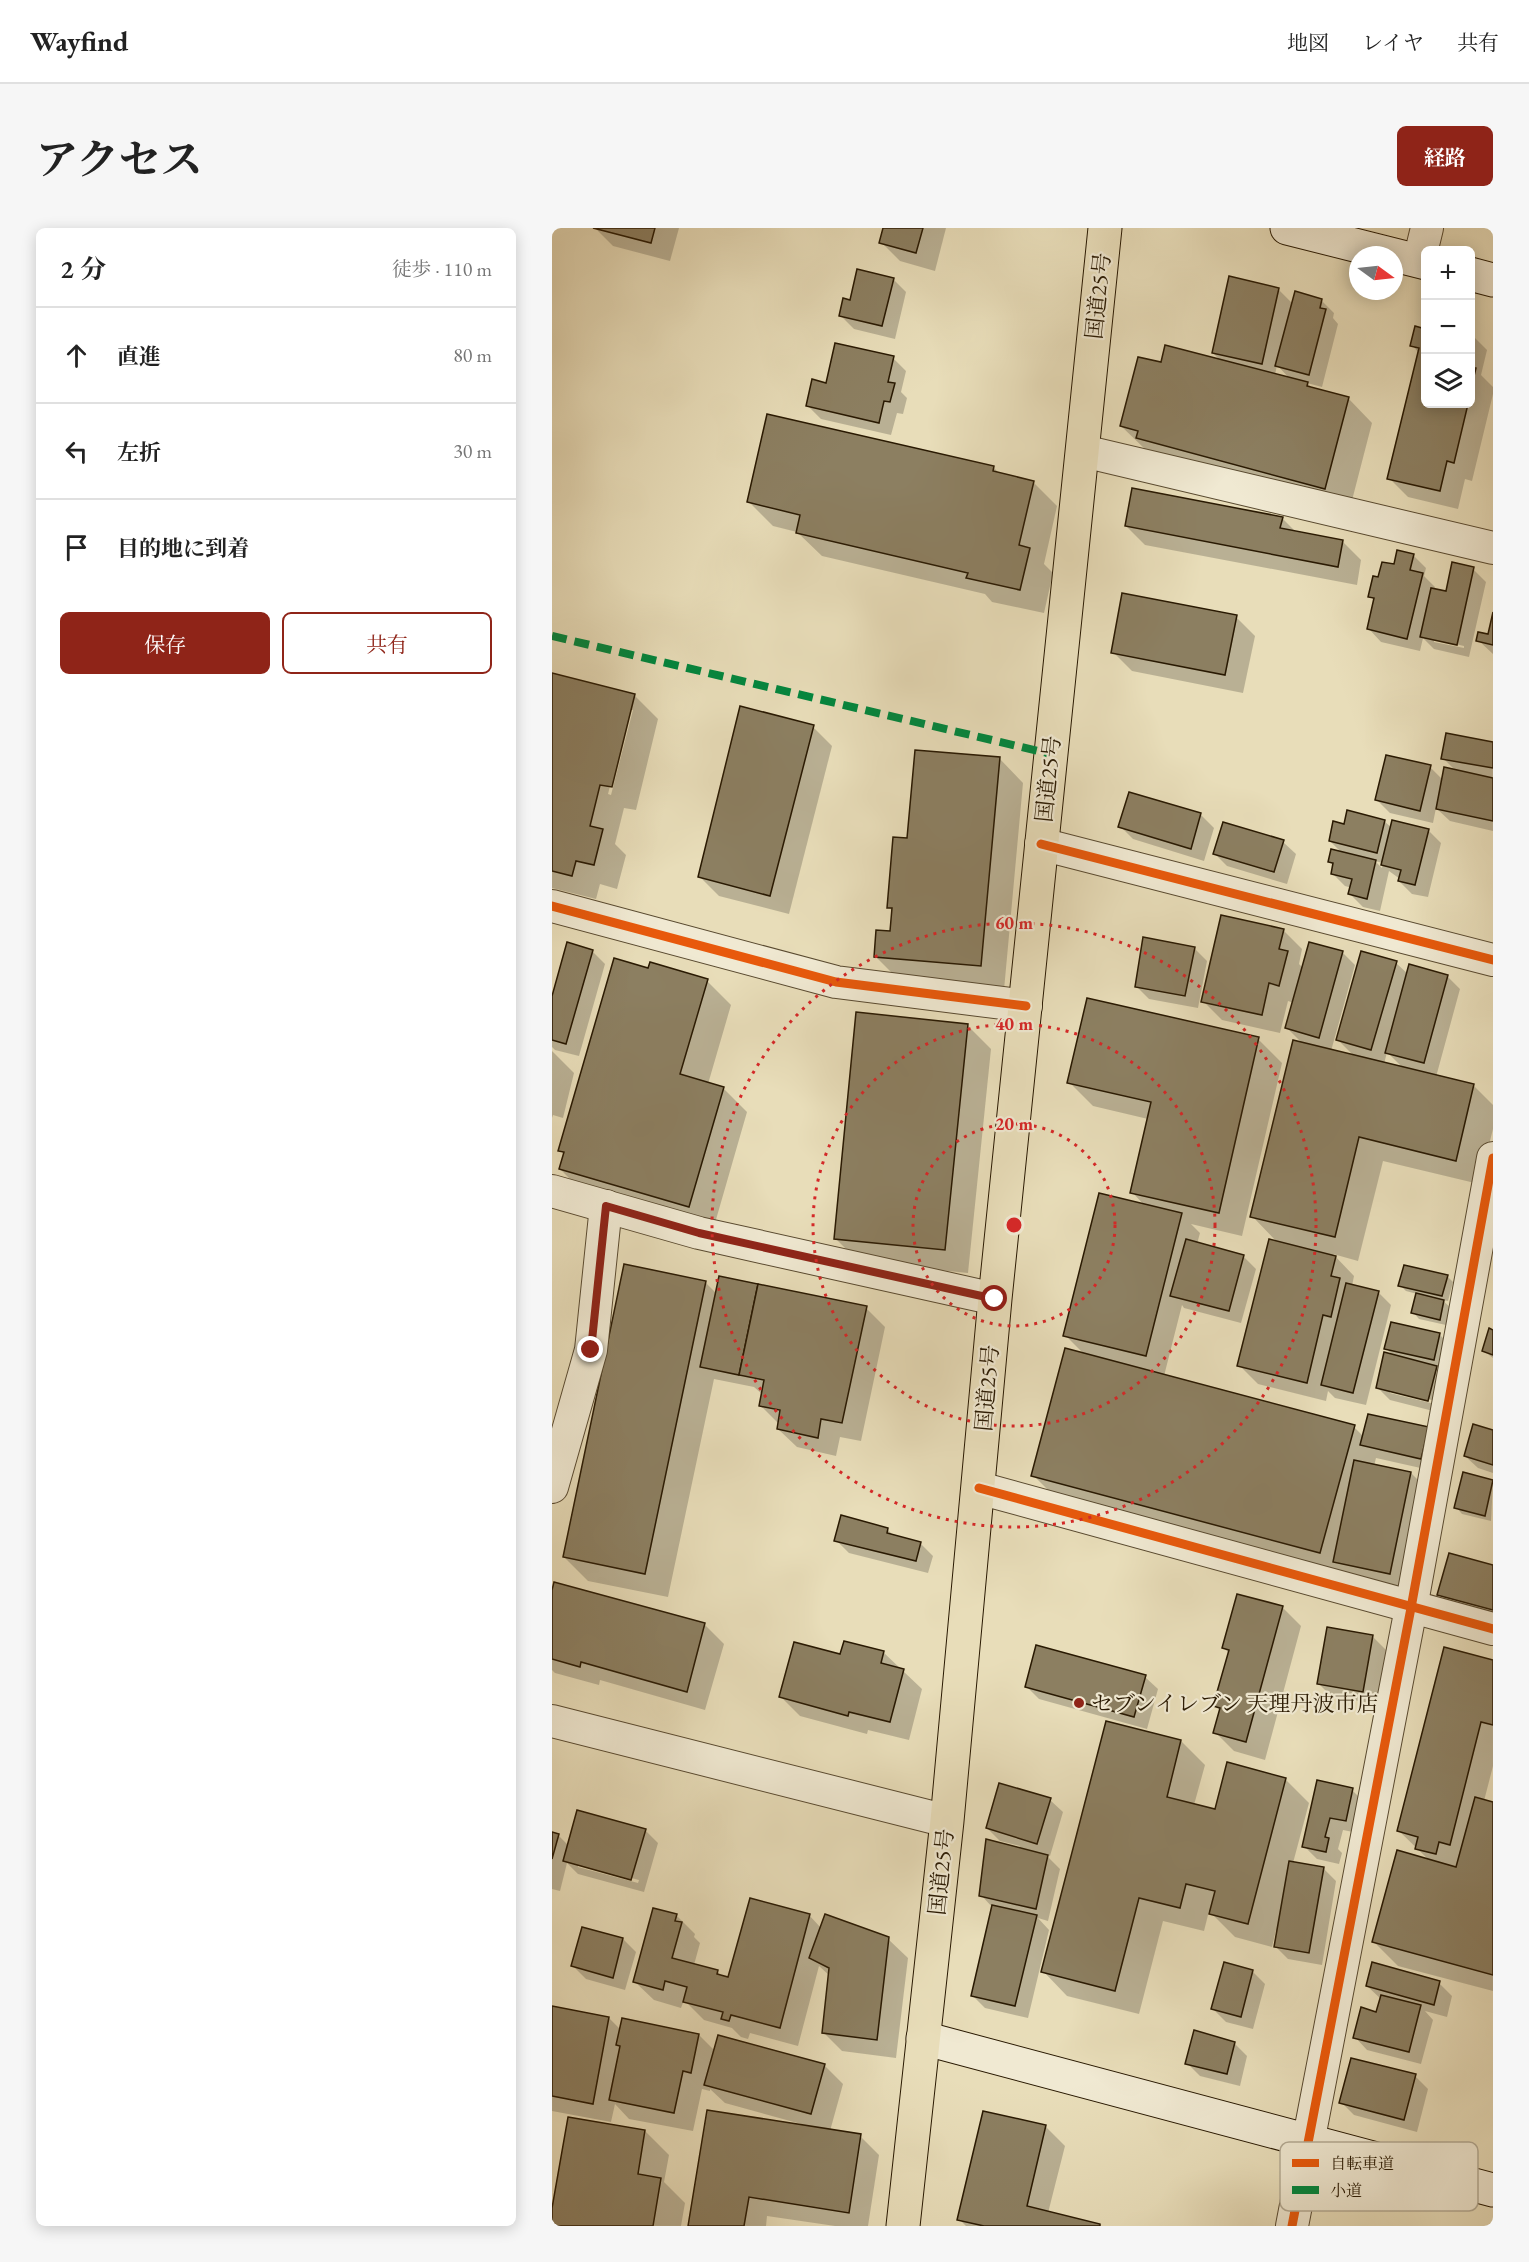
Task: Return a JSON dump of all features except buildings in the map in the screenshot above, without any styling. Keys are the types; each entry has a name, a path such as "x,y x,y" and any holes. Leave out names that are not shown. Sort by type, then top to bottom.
{"highway":[{"name":"国道25号","path":"903,2226 947,1821 995,1299 1105,228"}],"street":[{"path":"1287,228 1421,262"},
{"path":"1424,246 1427,228"},
{"path":"1475,275 1493,280"},
{"path":"1083,451 1493,548"},
{"path":"1041,844 1493,960"},
{"path":"552,906 836,982 1026,1006"},
{"path":"1309,2140 1411,1608 1485,1251 1493,1158"},
{"path":"552,1191 699,1233 995,1299"},
{"path":"552,1487 591,1350 606,1206"},
{"path":"979,1488 1493,1629"},
{"path":"552,1721 947,1821"},
{"path":"923,2038 1316,2142"},
{"path":"1478,2186 1493,2190"},
{"path":"1292,2226 1295,2211"}],"marked path":[{"path":"552,636 1051,754"}],"cycle path":[{"path":"1041,844 1493,960"},
{"path":"552,906 836,982 1026,1006"},
{"path":"1308,2142 1411,1608 1493,1158"},
{"path":"979,1488 1493,1629"},
{"path":"1292,2226 1295,2211"}],"place":[{"name":"セブンイレブン 天理丹波市店","path":"1079,1703"}],"route":[{"path":"591,1350 606,1206 699,1233 995,1299"}]}
